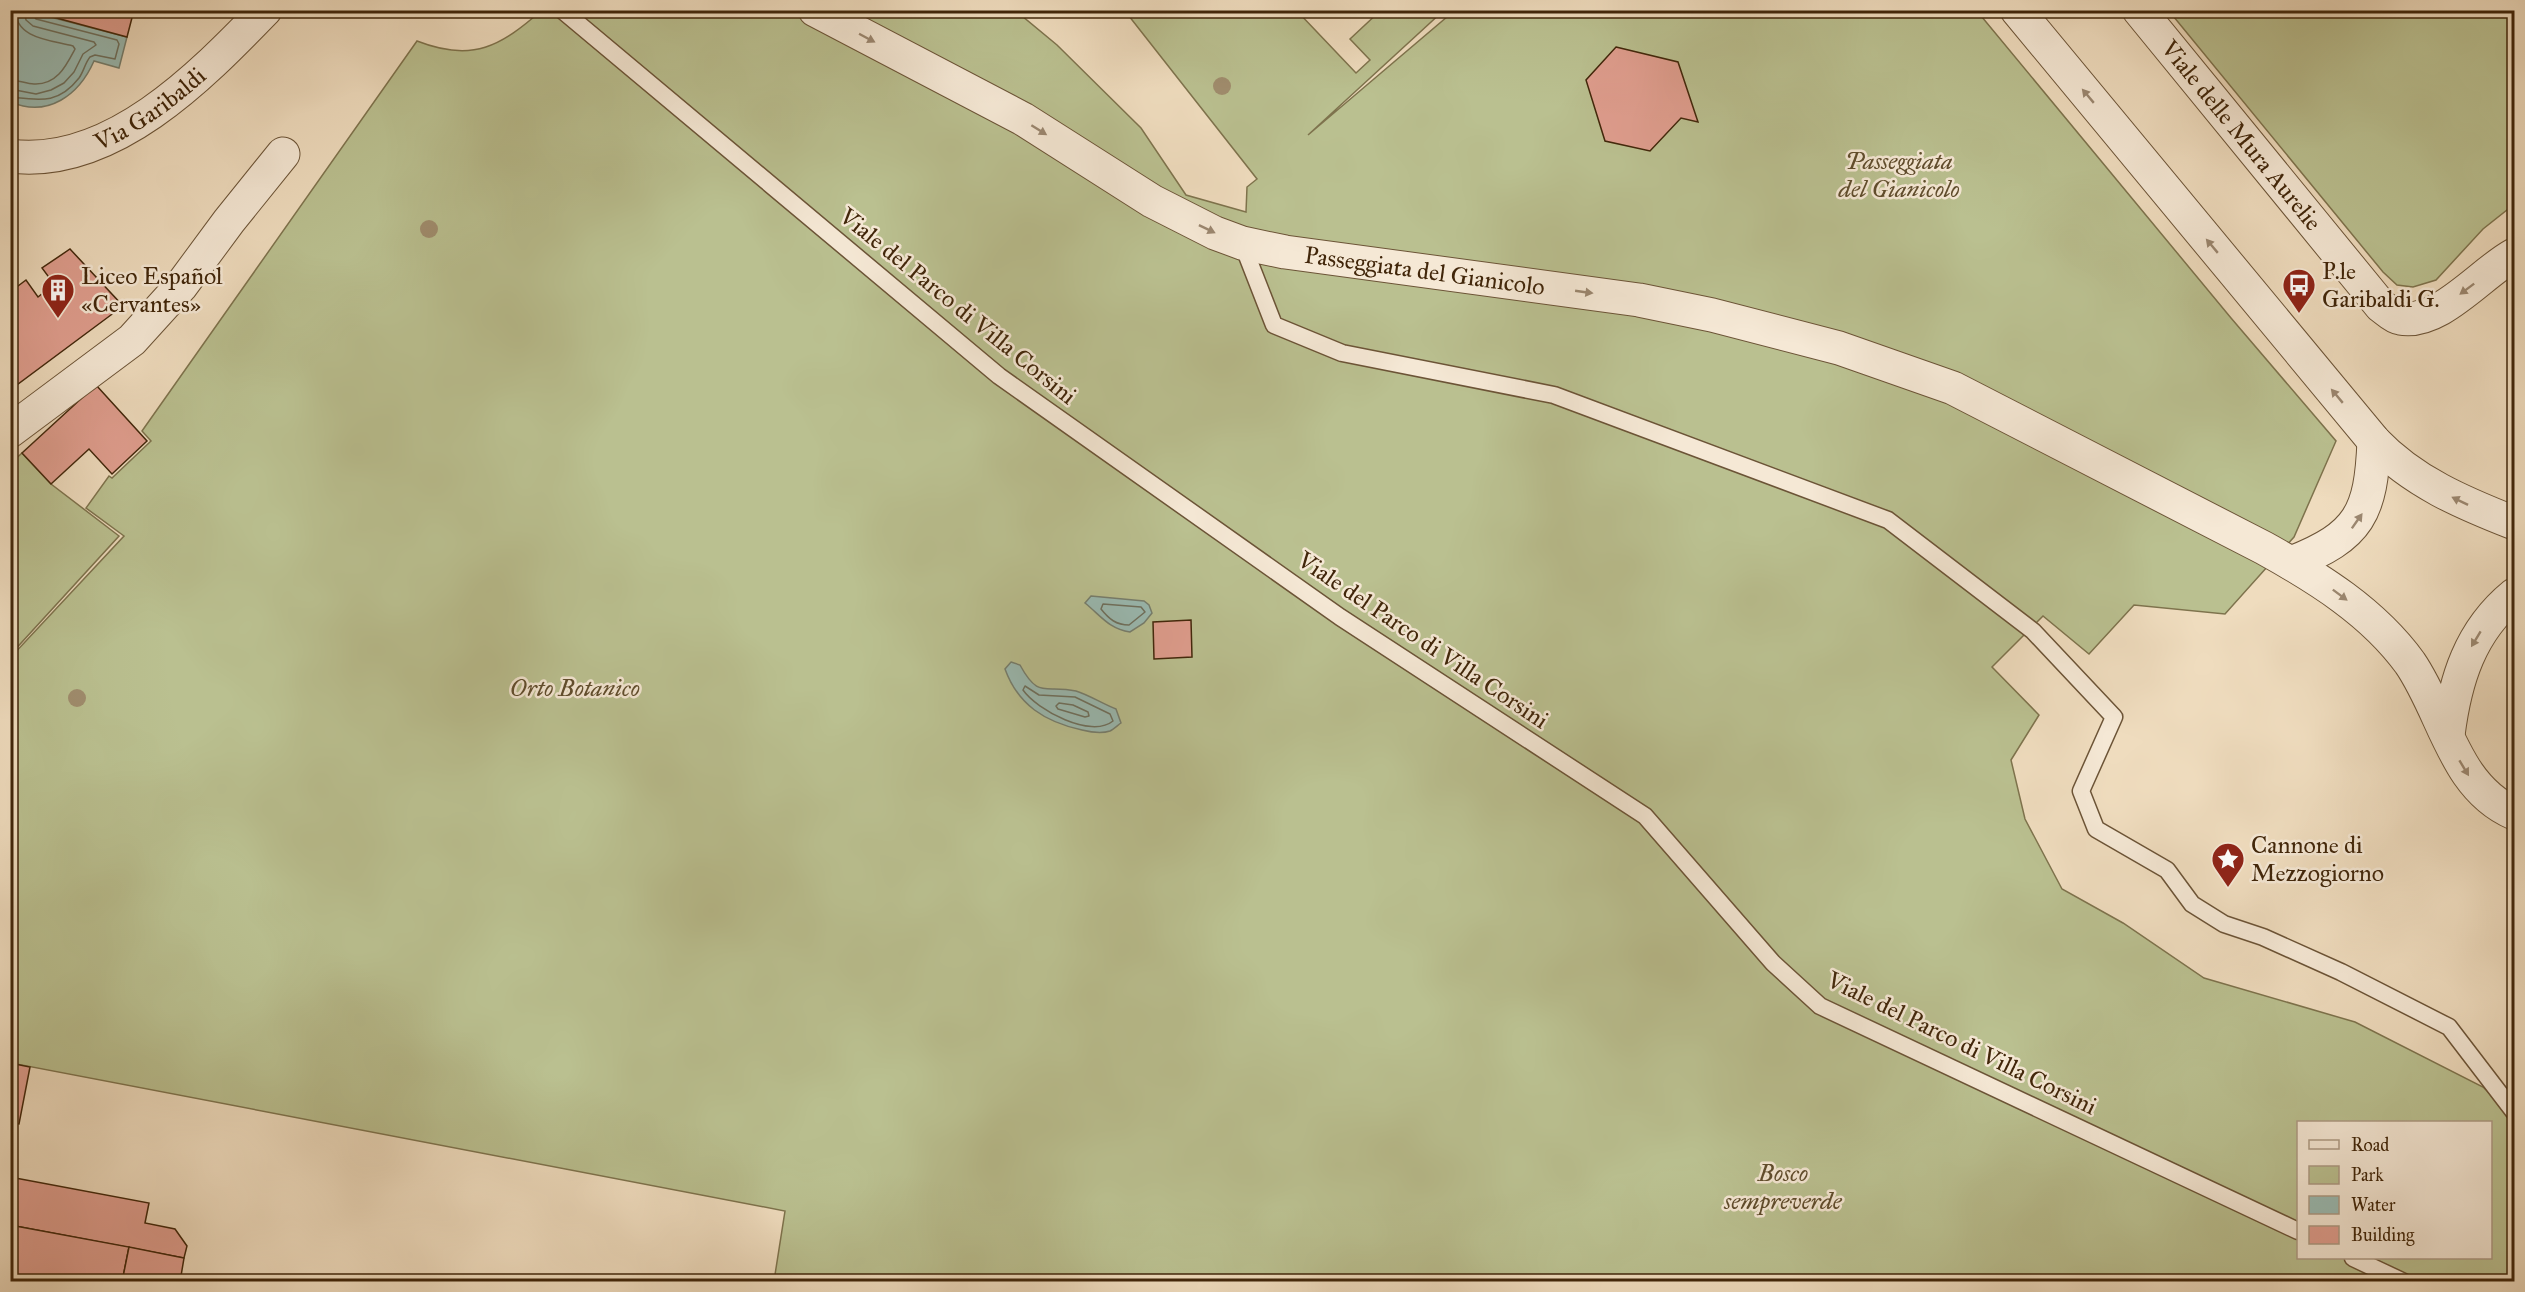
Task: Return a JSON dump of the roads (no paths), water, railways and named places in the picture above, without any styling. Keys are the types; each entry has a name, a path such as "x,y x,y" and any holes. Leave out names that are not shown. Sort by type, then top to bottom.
{"street":[{"name":"Via Garibaldi","path":"10,156 56,155 76,150 122,131 163,105 196,78 265,10"},
{"name":"Passeggiata del Gianicolo","path":"815,10 1023,119 1152,201 1215,233 1242,243 1285,252 1639,300 1712,315 1839,348 1953,388 2291,563 2339,594 2366,616 2409,662 2423,684 2458,758 2482,794 2498,806 2514,813"},
{"path":"2017,10 2374,441 2396,462 2423,481 2472,506 2514,523"},
{"name":"Viale delle Mura Aurelie","path":"2139,10 2381,306 2393,315 2406,319 2423,317 2442,308 2514,255"},
{"path":"10,431 132,340 182,286 229,221 283,154"},
{"path":"2291,563 2330,546 2351,529 2360,518 2369,492 2374,441"},
{"path":"2448,735 2454,694 2469,651 2480,632 2514,595"}],"lane":[{"name":"Viale del Parco di Villa Corsini","path":"561,10 999,376 1340,616 1645,816 1773,963 1820,1006 2297,1231"},
{"path":"1242,243 1274,325 1342,353 1554,395 1888,520 2033,631 2114,717 2081,791 2096,829 2167,870 2192,904 2224,924 2263,937 2341,972 2449,1027 2514,1112"},
{"path":"2358,1259 2404,1281"}],"water":[{"path":"11,11 27,11 127,37 119,68 94,61 88,73 71,93 50,105 37,107 11,102"},
{"path":"1091,596 1144,601 1149,605 1152,613 1144,623 1130,632 1116,628 1085,603"},
{"path":"1011,662 1020,665 1032,683 1038,687 1076,691 1116,709 1121,723 1110,731 1096,732 1069,727 1045,717 1034,710 1017,693 1005,669"}],"place":[{"name":"P.le Garibaldi G.","path":"2299,314"},
{"name":"Liceo Español «Cervantes»","path":"58,319"},
{"name":"Cannone di Mezzogiorno","path":"2228,888"}],"park label":[{"name":"Orto Botanico","path":"575,688"},
{"name":"Bosco sempreverde","path":"1783,1187"}]}
